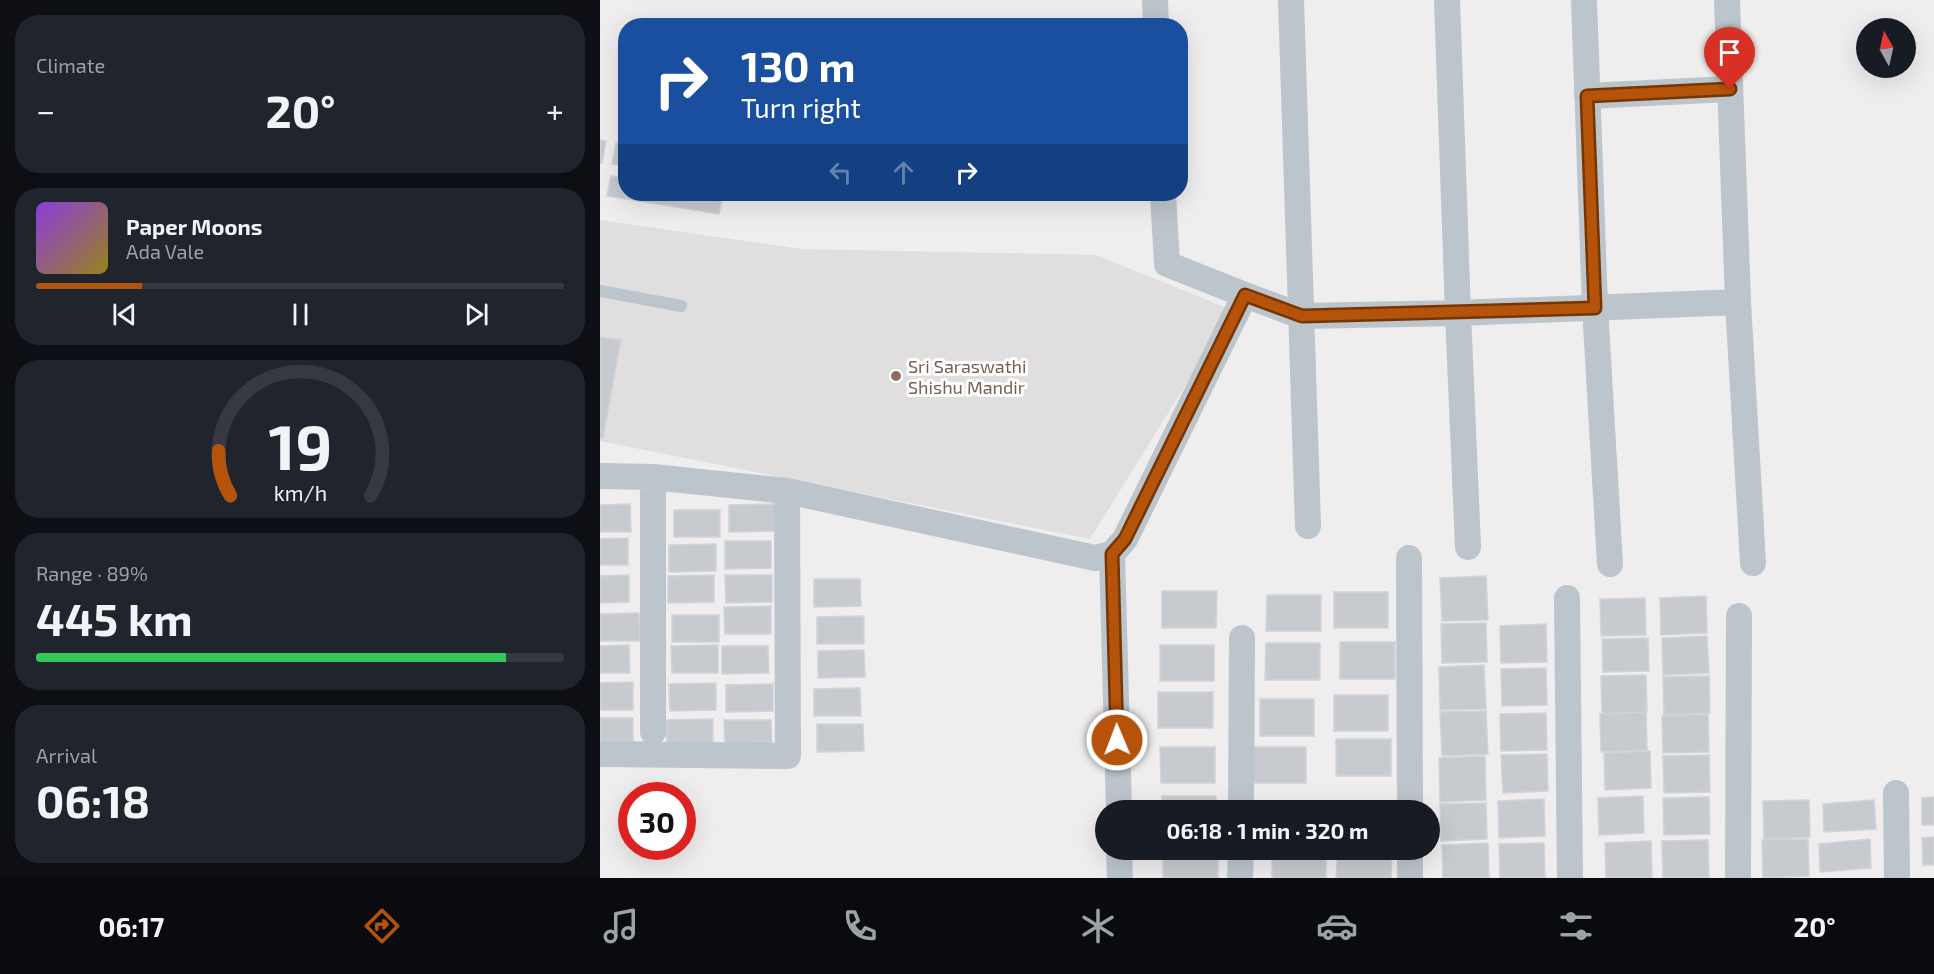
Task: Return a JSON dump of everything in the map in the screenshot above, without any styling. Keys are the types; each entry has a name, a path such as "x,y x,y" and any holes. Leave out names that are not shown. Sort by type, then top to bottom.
{"street":[{"path":"1155,0 1156,18"},
{"path":"1291,0 1308,526"},
{"path":"1447,0 1468,547"},
{"path":"1584,0 1595,308 1610,564"},
{"path":"1727,0 1738,302 1753,563"},
{"path":"1587,96 1730,89"},
{"path":"1163,201 1167,264 1302,316 1458,313 1738,302"},
{"path":"600,476 653,477 787,491 1095,558 1112,554 1125,539 1245,295"},
{"path":"653,477 653,732"},
{"path":"600,754 788,756 787,491"},
{"path":"1112,554 1119,800"},
{"path":"1409,558 1410,800"},
{"path":"1567,598 1570,878"},
{"path":"1738,878 1739,616"},
{"path":"1241,800 1242,638"},
{"path":"1896,794 1897,878"},
{"path":"1119,860 1120,878"},
{"path":"1240,878 1241,860"},
{"path":"1410,860 1410,878"}],"lane":[{"path":"600,291 681,306"}],"shaded area":[{"name":"Sri Saraswathi Shishu Mandir","path":"600,220 801,249 1096,255 1232,310 1090,539 600,441"}],"building":[{"path":"600,140 606,141 602,163 600,163"},
{"path":"616,143 618,143 618,165 612,164"},
{"path":"611,176 618,177 618,198 607,196"},
{"path":"638,201 722,201 719,214"},
{"path":"600,337 621,340 603,438 600,438"},
{"path":"630,504 631,532 600,532 600,505"},
{"path":"776,504 776,531 729,532 729,505"},
{"path":"674,510 720,510 720,537 674,537"},
{"path":"628,538 628,565 600,565 600,539"},
{"path":"725,541 771,541 771,568 725,569"},
{"path":"716,544 716,571 669,572 669,545"},
{"path":"629,575 629,602 600,603 600,576"},
{"path":"714,575 714,602 668,603 668,576"},
{"path":"725,575 772,575 772,602 726,603"},
{"path":"1486,576 1488,620 1442,621 1440,578"},
{"path":"814,579 860,579 861,606 814,607"},
{"path":"1162,591 1217,591 1216,628 1162,628"},
{"path":"1334,592 1388,592 1388,628 1334,628"},
{"path":"1267,595 1321,595 1321,631 1266,631"},
{"path":"1706,596 1707,633 1661,635 1660,598"},
{"path":"1645,598 1646,635 1601,636 1600,599"},
{"path":"771,606 771,634 725,634 724,607"},
{"path":"639,613 640,641 600,641 600,614"},
{"path":"672,615 719,615 719,642 672,642"},
{"path":"864,616 864,644 817,644 817,617"},
{"path":"1486,623 1487,662 1442,663 1441,624"},
{"path":"1546,624 1547,662 1501,663 1500,626"},
{"path":"1707,636 1709,673 1663,675 1662,638"},
{"path":"1648,638 1649,671 1603,672 1602,639"},
{"path":"1340,642 1395,642 1395,679 1340,679"},
{"path":"1266,643 1320,643 1320,680 1265,680"},
{"path":"629,645 630,673 600,673 600,646"},
{"path":"718,645 718,673 672,673 671,646"},
{"path":"1160,645 1214,645 1214,681 1160,681"},
{"path":"722,646 768,646 769,673 722,674"},
{"path":"864,650 865,677 818,678 818,651"},
{"path":"1484,665 1486,709 1440,710 1439,667"},
{"path":"1546,668 1547,705 1502,706 1501,669"},
{"path":"1646,675 1647,712 1602,714 1601,676"},
{"path":"1709,676 1710,713 1664,715 1663,677"},
{"path":"633,682 633,710 600,710 600,683"},
{"path":"716,683 716,710 670,711 669,684"},
{"path":"773,684 773,711 726,712 726,685"},
{"path":"860,688 861,716 814,716 814,689"},
{"path":"1158,692 1213,692 1213,728 1158,728"},
{"path":"1334,695 1388,695 1388,731 1334,731"},
{"path":"1260,699 1314,699 1314,736 1260,736"},
{"path":"1486,711 1488,754 1442,756 1440,712"},
{"path":"1646,712 1647,750 1601,752 1600,714"},
{"path":"1546,713 1547,750 1501,751 1500,714"},
{"path":"1708,714 1709,752 1663,753 1662,716"},
{"path":"600,718 633,718 633,745 600,745"},
{"path":"713,719 713,746 667,747 666,720"},
{"path":"724,720 771,720 772,747 725,747"},
{"path":"817,724 863,724 864,751 817,752"},
{"path":"1336,739 1391,739 1391,776 1336,776"},
{"path":"1160,747 1215,747 1215,783 1161,783"},
{"path":"1252,747 1306,747 1306,783 1252,783"},
{"path":"1650,751 1651,788 1605,790 1604,753"},
{"path":"1547,754 1548,791 1503,793 1501,755"},
{"path":"1709,755 1710,792 1664,793 1663,756"},
{"path":"1485,756 1486,800 1440,802 1439,758"},
{"path":"1162,796 1216,796 1216,800 1162,800"},
{"path":"1643,796 1644,833 1599,835 1598,798"},
{"path":"1709,797 1710,834 1664,835 1663,798"},
{"path":"1934,797 1934,825 1922,825 1922,798"},
{"path":"1544,799 1545,836 1499,838 1498,801"},
{"path":"1809,800 1810,837 1764,839 1763,801"},
{"path":"1874,800 1876,829 1824,832 1823,804"},
{"path":"1486,803 1487,839 1441,841 1440,804"},
{"path":"1934,837 1934,865 1923,865 1922,838"},
{"path":"1808,839 1809,876 1763,878 1762,840"},
{"path":"1870,839 1871,868 1820,872 1819,844"},
{"path":"1708,840 1709,877 1663,878 1662,841"},
{"path":"1651,841 1652,878 1606,878 1605,843"},
{"path":"1488,843 1489,878 1443,878 1442,845"},
{"path":"1544,843 1545,878 1500,878 1499,844"},
{"path":"1163,860 1218,860 1218,878 1163,878"},
{"path":"1272,860 1326,860 1326,878 1272,878"},
{"path":"1337,860 1392,860 1391,878 1336,878"}],"place":[{"name":"Sri Saraswathi Shishu Mandir","path":"896,376"}],"route":[{"path":"1117,740 1112,554 1125,539 1245,295 1302,316 1595,308 1587,96 1730,89"}]}
